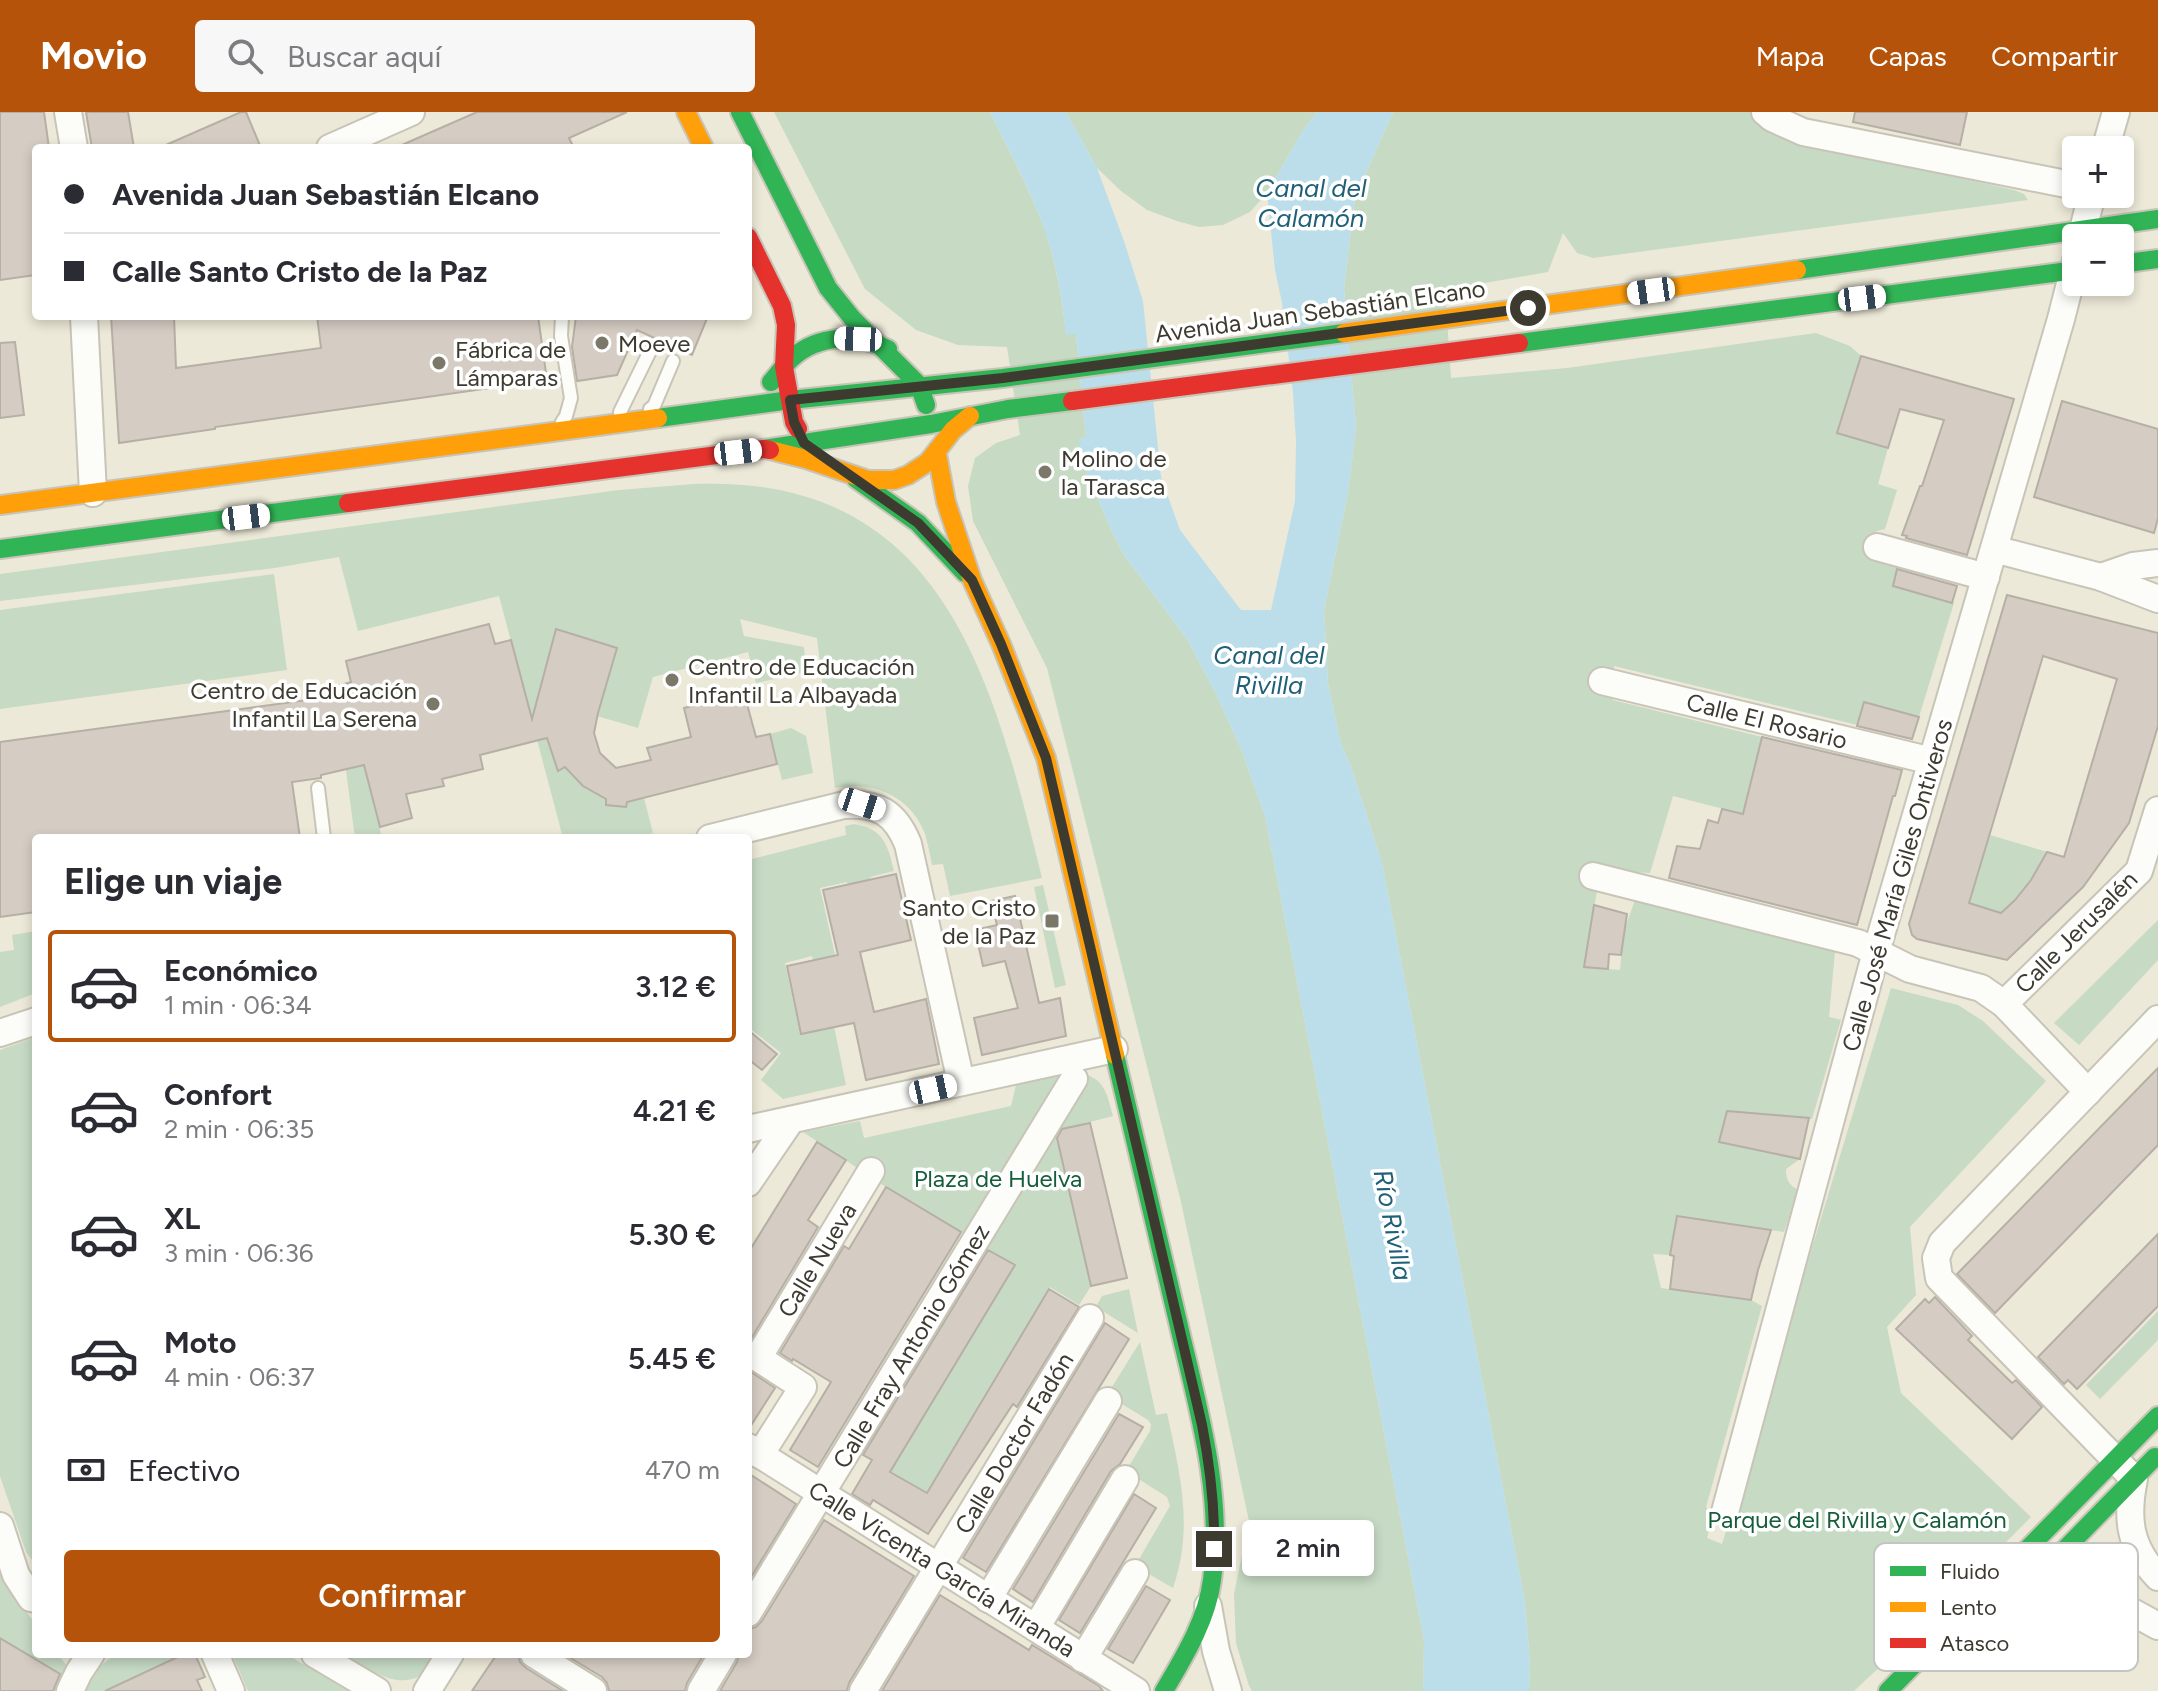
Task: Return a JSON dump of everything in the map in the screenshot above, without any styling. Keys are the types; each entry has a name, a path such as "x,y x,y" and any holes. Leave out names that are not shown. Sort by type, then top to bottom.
{"main road":[{"path":"686,112 702,144"},
{"path":"740,112 828,288 852,318 919,385 931,424 946,502 972,580 1046,758 1211,1470 1215,1523 1208,1606 1164,1691"},
{"name":"Avenida Juan Sebastián Elcano","path":"2133,224 2158,219"},
{"name":"Avenida Juan Sebastián Elcano","path":"0,505 790,400 1003,378 2062,237"},
{"path":"752,245 782,306 786,325 784,367 794,422 804,443 918,523 972,580"},
{"path":"2134,262 2158,259"},
{"path":"0,549 764,449 1008,409 2062,269"},
{"path":"752,405 793,357 821,341 839,338 881,345 921,366 964,381"},
{"path":"764,449 811,460 856,479 878,482 899,479 937,454 954,430 970,416"},
{"path":"2032,1543 2158,1416"},
{"path":"2071,1543 2158,1454"},
{"path":"1888,1691 1907,1671"}],"street":[{"path":"68,112 73,144"},
{"path":"339,144 411,112"},
{"path":"1765,112 1803,132 2062,183"},
{"path":"2109,136 2116,112"},
{"name":"Calle José María Giles Ontiveros","path":"1725,1512 1876,952 2067,296"},
{"path":"84,320 93,493"},
{"path":"1877,547 1986,577"},
{"path":"1994,549 2101,577 2158,599"},
{"path":"2101,577 2133,566 2158,563"},
{"name":"Calle El Rosario","path":"1602,681 1932,761"},
{"path":"726,834 844,805 862,804 884,811 900,826 908,844 961,1082"},
{"name":"Calle Jerusalén","path":"2004,1004 2149,874 2158,810"},
{"path":"1593,876 1858,943 1910,969 1981,988 2004,1004 2088,1092"},
{"path":"2134,1543 2129,1501 2134,1479 1939,1278 1936,1258 1942,1243 2158,1019"},
{"path":"0,1033 32,1022"},
{"path":"752,1128 1114,1049"},
{"name":"Calle Fray Antonio Gómez","path":"752,1606 1074,1079"},
{"path":"752,1177 791,1120"},
{"name":"Calle Nueva","path":"754,1451 803,1387 758,1358 871,1171"},
{"name":"Calle Doctor Fadón","path":"863,1691 1090,1318"},
{"path":"988,1599 1108,1401"},
{"name":"Calle Vicenta García Miranda","path":"754,1451 1136,1691"},
{"path":"1036,1628 1125,1479"},
{"path":"0,1526 8,1582 32,1600"},
{"path":"2138,1551 2158,1577"},
{"path":"1083,1659 1135,1573"},
{"path":"1208,1606 1216,1651 1228,1691"},
{"path":"2138,1615 2158,1626"},
{"path":"217,1658 231,1691"},
{"path":"322,1658 377,1691"},
{"path":"427,1691 448,1658"},
{"path":"540,1658 593,1691"},
{"path":"701,1691 721,1658"}],"lane":[{"path":"555,431 566,416 571,398 561,336 562,320"},
{"path":"606,425 622,410 650,351"},
{"path":"640,420 654,406 673,361"},
{"path":"318,788 324,834"}],"green space":[{"path":"774,112 990,112 1039,215 1055,267 1066,334 1076,334 1086,438 1081,460 1124,555 1187,639 1215,692 1241,749 1265,816 1424,1640 1423,1691 1252,1691 1249,1686 1236,1643 1234,1594 1249,1521 1181,1202 1047,668 973,521 968,486 975,458 996,443 1020,435 1007,347 958,345 916,330 865,289"},
{"path":"1066,112 1317,112 1267,193 1250,212 1223,225 1199,227 1147,210 1121,191 1097,168"},
{"name":"Parque del Rivilla y Calamón","path":"1393,112 1787,112 1840,151 2014,190 2024,194 2028,200 1593,258 1577,253 1563,233 1548,272 1445,290 1451,378 1567,368 1816,333 1850,346 1861,356 1837,433 1888,448 1878,484 1897,490 1885,529 1872,536 1873,558 1898,567 1893,586 1954,603 1919,717 1857,725 1614,666 1613,700 1762,737 1743,814 1673,796 1650,873 1594,870 1592,887 1597,891 1584,967 1620,970 1623,934 1635,900 1835,951 1829,1017 1841,1020 1812,1119 1727,1111 1719,1142 1800,1159 1786,1169 1789,1182 1798,1190 1784,1232 1678,1216 1670,1255 1653,1254 1661,1288 1751,1300 1762,1306 1706,1507 1713,1516 1707,1538 1722,1544 1891,988 1958,1005 1983,1021 2046,1081 1910,1227 1916,1295 1887,1327 1901,1393 2031,1517 2005,1543 1874,1543 1875,1671 1854,1691 1529,1691 1525,1602 1382,863 1341,744 1328,684 1324,610 1348,493 1356,427 1344,288 1355,198"},
{"path":"694,484 779,490 847,513 901,552 943,603 976,663 1002,731 1042,878 950,896 943,864 932,865 925,834 910,810 889,794 876,789 863,786 835,788 817,638 740,619 744,636 804,647 806,672 756,683 748,652 653,677 638,728 597,716 617,648 556,629 539,690 555,695 550,725 554,760 559,770 566,766 583,786 606,798 606,805 625,807 627,800 644,798 653,833 562,834 499,596 358,631 339,557 275,568 0,601 0,574 619,490"},
{"path":"274,574 287,670 0,709 0,610"},
{"path":"791,728 806,736 813,773 782,780 770,734"},
{"path":"341,733 364,765 381,834 354,834"},
{"path":"845,826 864,826 878,834 883,839 894,871 870,877 873,893 851,898 847,882 820,888 838,968 816,973 812,956 785,963 800,1033 834,1026 846,1085 783,1099 761,1080 781,1053 752,1030 752,859 846,835"},
{"path":"1990,835 2047,852 2027,884 2001,913 1969,903"},
{"path":"1043,885 1066,985 1055,988 1034,887"},
{"path":"2158,920 2158,960 2079,1045 2054,1023"},
{"path":"32,932 32,995 0,1007 0,952 14,950 12,935"},
{"path":"32,1038 32,1560 26,1552 0,1476 0,1050"},
{"name":"Plaza de Huelva","path":"1074,1072 1098,1081 1113,1116 1055,1131 1091,1286 1079,1305 1050,1287 927,1493 892,1492 901,1478 890,1471 1014,1265 803,1132 860,1121 864,1138 1011,1106 1016,1085"},
{"path":"1129,1289 1138,1333 1096,1307 1102,1296"},
{"path":"2158,1311 2158,1340 2100,1399 2086,1385"},
{"path":"1140,1342 1156,1415 1167,1413 1183,1500 1183,1544 1173,1588 1135,1566 1170,1506 1167,1497 1126,1471 1150,1431 1151,1424 1107,1395"},
{"path":"0,1568 8,1586 32,1619 32,1658 61,1658 67,1666 60,1691 0,1691"},
{"path":"110,1658 175,1658 105,1691 80,1691 92,1673"},
{"path":"234,1658 293,1658 348,1691 248,1691"},
{"path":"350,1658 434,1658 421,1675 411,1679 391,1679"}],"water":[{"name":"Canal del Rivilla","path":"990,112 1066,112 1097,168 1143,301 1161,477 1180,530 1241,610 1271,610 1295,501 1296,442 1293,393 1267,193 1317,112 1393,112 1355,198 1344,288 1356,427 1348,493 1324,610 1328,684 1341,744 1382,863 1525,1602 1529,1691 1423,1691 1424,1640 1265,816 1241,749 1215,692 1187,639 1124,555 1081,460 1079,439 1086,437 1076,334 1066,335 1058,282 1045,231"}],"building":[{"path":"0,112 44,112 48,144 32,144 32,276 0,280"},
{"path":"86,112 128,112 133,144 91,144"},
{"path":"246,112 259,144 168,144"},
{"path":"477,112 627,112 569,138 572,144 404,144"},
{"path":"1855,112 1967,112 1960,145 1853,122"},
{"path":"111,320 174,320 176,368 321,348 318,320 539,320 547,380 119,443"},
{"name":"Moeve","path":"575,320 706,320 692,355 637,330 617,375 577,381 572,347"},
{"path":"15,342 24,415 0,418 0,343"},
{"path":"1861,356 2014,399 1967,555 1902,535 1944,420 1900,409 1888,448 1837,433"},
{"path":"2062,401 2158,429 2158,518 2154,533 2034,497"},
{"path":"1897,569 1957,586 1952,603 1893,586"},
{"path":"2007,595 2158,633 2158,726 2129,823 2083,887 2007,960 1917,939 1912,935 1909,924","holes":["2043,656 2117,679 2064,857 2047,852 2031,880 2001,913 1969,903"]},
{"path":"489,624 495,644 511,640 532,719 556,629 617,648 594,733 600,753 616,768 651,760 647,748 691,737 684,708 744,693 756,737 770,734 777,764 627,802 626,807 606,805 606,799 583,786 565,767 558,771 547,738 480,755 483,769 442,779 444,786 406,794 412,818 380,827 364,765 321,775 321,778 292,782 299,834 32,834 32,913 0,917 0,742 337,696 334,687 351,682 346,661"},
{"path":"1864,702 1919,717 1912,739 1857,726"},
{"path":"1762,737 1902,770 1857,925 1669,878 1677,846 1700,849 1708,820 1718,823 1722,809 1743,814"},
{"path":"896,874 911,940 860,952 874,1012 926,999 939,1064 866,1080 854,1023 801,1034 787,966 838,955 823,890"},
{"path":"1015,896 1039,1003 1060,998 1066,1036 982,1055 974,1018 1018,1008 1005,961 983,966 975,930 997,925 991,901"},
{"path":"1594,905 1627,914 1621,955 1609,954 1608,969 1584,967"},
{"path":"752,1033 777,1054 762,1070 752,1062"},
{"path":"2158,1068 2158,1145 1995,1313 1957,1274"},
{"path":"1727,1111 1809,1118 1800,1159 1719,1142"},
{"path":"1090,1123 1127,1278 1091,1286 1057,1138 1062,1129"},
{"path":"817,1142 846,1160 808,1220 818,1227 752,1337 752,1247"},
{"path":"886,1187 961,1232 818,1467 790,1450 831,1382 780,1353 844,1246 849,1249"},
{"path":"1677,1216 1771,1230 1751,1300 1670,1289 1674,1256 1670,1255"},
{"path":"2158,1234 2158,1306 2077,1389 2068,1380 2064,1384 2038,1357"},
{"path":"988,1250 1015,1265 890,1472 927,1493 1049,1289 1079,1307 1017,1407 1013,1404 928,1534 873,1500 870,1505 852,1494 872,1460 863,1455"},
{"path":"1935,1297 1972,1336 1968,1340 2012,1383 2016,1380 2042,1407 2012,1439 1896,1329 1925,1299 1929,1303"},
{"path":"1105,1323 1129,1339 986,1572 963,1558"},
{"path":"752,1373 775,1388 752,1424"},
{"path":"1119,1414 1143,1427 1120,1464 1111,1471 1033,1602 1013,1589"},
{"path":"752,1476 796,1504 752,1576"},
{"path":"1134,1494 1156,1508 1080,1633 1059,1620"},
{"path":"824,1520 914,1576 847,1691 720,1691 738,1658 752,1658 752,1628 762,1621"},
{"path":"1146,1586 1170,1600 1133,1663 1108,1649"},
{"path":"940,1595 1029,1650 1032,1645 1103,1691 882,1691"},
{"path":"0,1638 60,1674 53,1691 0,1691"},
{"path":"175,1658 197,1658 205,1677 197,1680 202,1691 105,1691"},
{"path":"494,1658 519,1658 526,1668 563,1691 472,1691"},
{"path":"571,1658 702,1658 685,1691 609,1691 602,1677"}],"traffic: fast":[{"path":"740,112 828,288 852,318 919,385 926,405"},
{"path":"1797,270 2158,219"},
{"path":"2134,262 2158,259"},
{"path":"1519,343 2062,272"},
{"path":"658,418 790,400 1003,378 1344,333"},
{"path":"771,382 792,358 814,344 851,339 888,349"},
{"path":"764,449 1072,401"},
{"path":"856,479 918,523 965,573"},
{"path":"0,549 348,503"},
{"path":"1115,1055 1200,1417 1212,1482 1215,1547 1209,1595 1194,1638 1164,1691"},
{"path":"2033,1543 2158,1416"},
{"path":"2071,1543 2155,1457"},
{"path":"1888,1691 1908,1671"}],"traffic: slow":[{"path":"686,112 702,144"},
{"path":"1344,333 1797,270"},
{"path":"770,450 868,480 894,480 928,462 953,430 970,416"},
{"path":"0,505 658,418"},
{"path":"937,454 946,502 972,580 1046,758 1115,1055"}],"traffic: jam":[{"path":"752,245 782,306 786,325 784,367 798,429"},
{"path":"1072,401 1519,343"},
{"path":"348,503 770,450"}],"place":[{"name":"Moeve","path":"602,343"},
{"name":"Fábrica de Lámparas","path":"439,363"},
{"name":"Molino de la Tarasca","path":"1045,472"},
{"name":"Centro de Educación Infantil La Albayada","path":"672,680"},
{"name":"Centro de Educación Infantil La Serena","path":"433,704"},
{"name":"Santo Cristo de la Paz","path":"1052,921"}],"route":[{"path":"1214,1549 1211,1470 1202,1425 1046,758 972,580 918,523 804,443 794,422 790,400 1003,378 1528,308"}],"water label":[{"name":"Canal del Calamón","path":"1311,203"},
{"name":"Río Rivilla","path":"1393,1225"}]}
